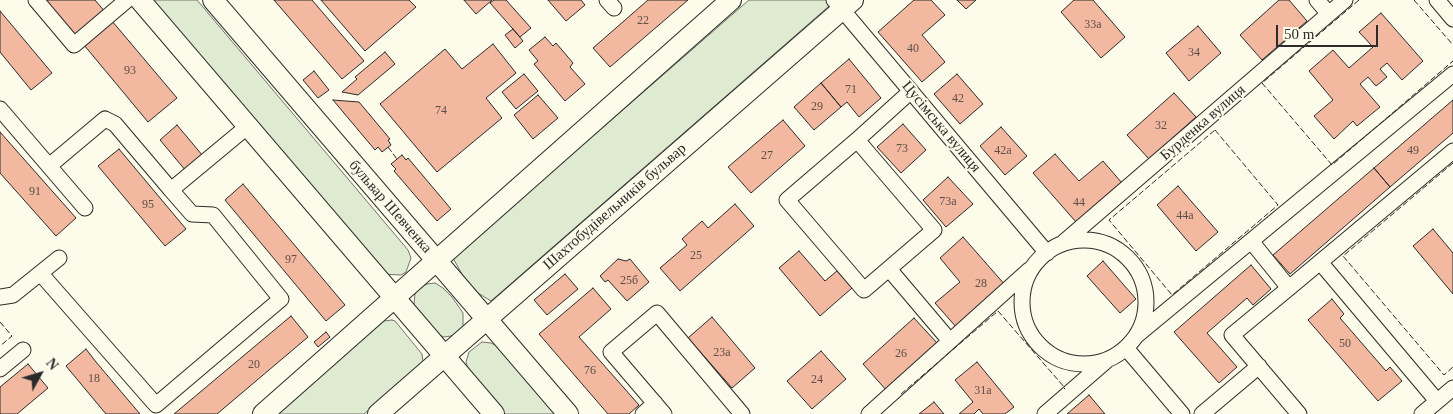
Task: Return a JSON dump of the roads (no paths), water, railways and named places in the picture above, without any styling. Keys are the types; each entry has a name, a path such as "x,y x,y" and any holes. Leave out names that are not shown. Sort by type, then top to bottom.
{"main road":[{"path":"140,0 494,414"},
{"name":"бульвар Шевченка","path":"213,0 568,414"},
{"path":"262,414 731,0"},
{"name":"Шахтобудівельників бульвар","path":"378,414 843,3"}],"street":[{"path":"36,0 74,45 127,0"},
{"path":"1317,0 1329,14"},
{"name":"Бурденка вулиця","path":"1061,245 1345,0"},
{"path":"1437,0 1453,19"},
{"name":"Цусімська вулиця","path":"843,3 911,92 1047,253"},
{"path":"1136,336 1453,74"},
{"path":"857,140 934,230 864,290 787,200 911,92"},
{"path":"0,109 85,208"},
{"path":"41,274 156,405 281,299 213,215 192,214 115,124 104,119 49,166"},
{"path":"171,190 248,126"},
{"path":"1300,414 1232,335 1453,152"},
{"path":"868,414 1047,253 1061,245 1082,240 1099,242 1122,253 1133,264 1140,275 1146,296 1146,312 1143,324 1126,348 1108,359 1044,414"},
{"path":"1251,241 1290,288"},
{"path":"0,297 13,294 41,274 59,258"},
{"path":"1320,262 1437,401"},
{"path":"1034,266 1026,280 1022,306 1028,327 1034,338 1042,348 1058,358 1079,364 1094,364 1108,359"},
{"path":"889,269 950,341"},
{"path":"642,414 659,409 611,352 657,314 742,414"},
{"path":"1126,348 1182,414"},
{"path":"0,369 23,350"},
{"path":"1202,414 1259,366"},
{"path":"1422,414 1453,388"}]}
